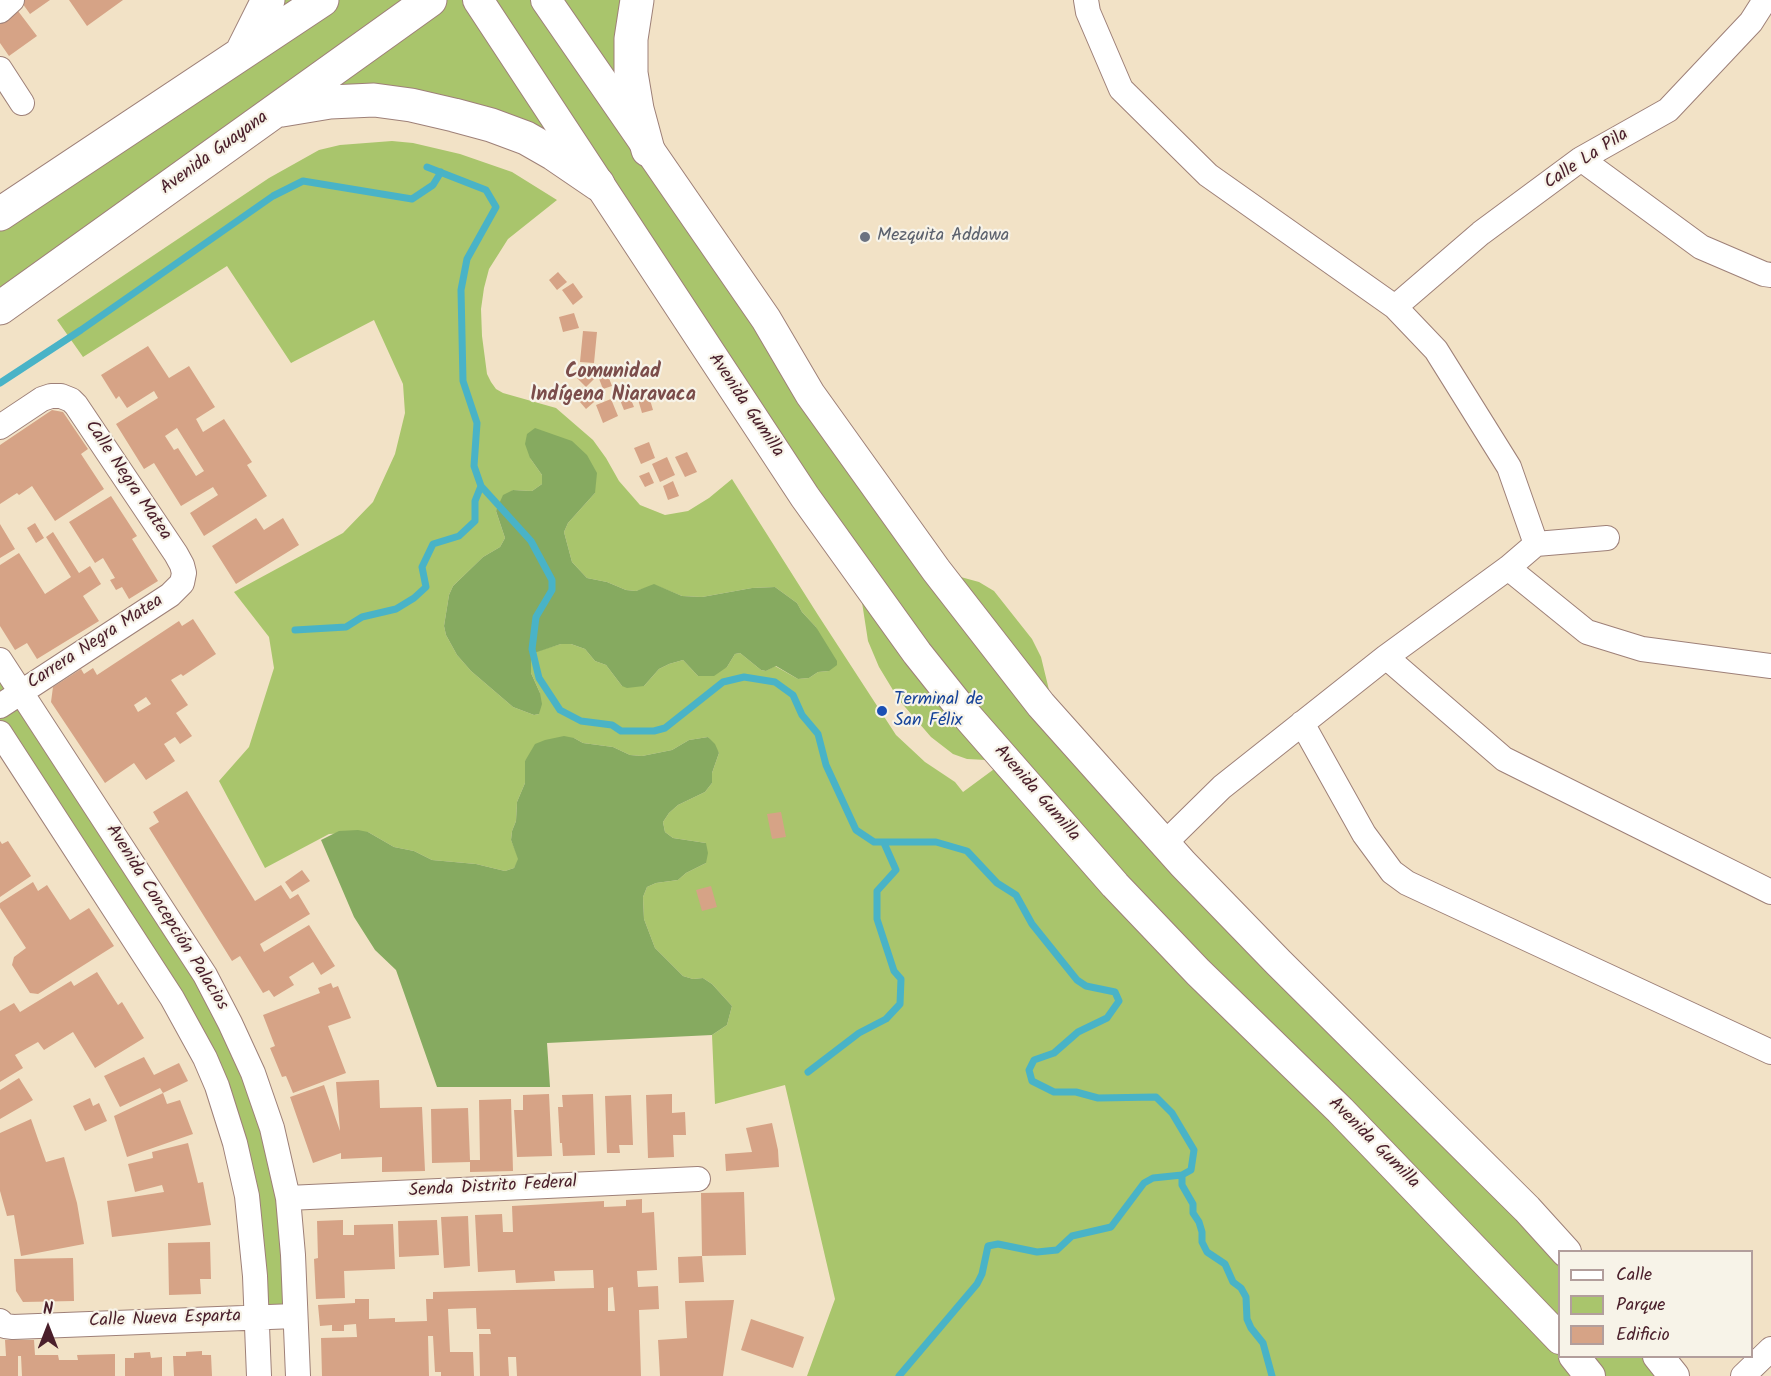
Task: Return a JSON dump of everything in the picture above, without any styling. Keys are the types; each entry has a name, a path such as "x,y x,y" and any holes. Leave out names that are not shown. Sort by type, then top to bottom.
{"highway":[{"path":"241,54 268,0"},
{"path":"0,214 322,0"},
{"name":"Avenida Guayana","path":"0,308 430,0"},
{"path":"637,0 631,39 631,73 637,109 648,150"},
{"path":"274,111 304,105 374,100 411,105 491,124 526,138 598,184"}],"main road":[{"name":"Avenida Gumilla","path":"478,0 818,515 917,653 968,717 1115,885 1198,972 1340,1110 1558,1337"},
{"path":"546,0 766,319 810,394 942,579 1041,705 1127,803 1278,962 1486,1168 1565,1250"},
{"path":"1576,1358 1590,1376"},
{"path":"1660,1358 1674,1376"}],"street":[{"path":"0,10 12,0"},
{"path":"1086,0 1088,12 1121,89 1208,175 1395,307 1436,350 1509,468 1536,544"},
{"name":"Calle La Pila","path":"1395,307 1481,233 1581,159 1668,110 1750,22 1765,0"},
{"path":"0,69 22,103"},
{"path":"1581,159 1701,247 1771,275"},
{"name":"Calle Negra Matea","path":"0,427 42,399 51,396 61,396 76,405 176,554 184,573"},
{"path":"1165,843 1222,787 1386,657 1508,568 1536,544 1607,538"},
{"path":"1508,568 1587,632 1642,649 1771,666"},
{"name":"Carrera Negra Matea","path":"0,706 170,595 179,588 184,573"},
{"path":"1386,657 1504,759 1771,892"},
{"name":"Avenida Concepción Palacios","path":"0,660 205,975 243,1048 264,1101 288,1198 293,1255 297,1376"},
{"path":"1302,723 1364,834 1392,872 1407,883 1771,1052"},
{"name":"Avenida Concepción Palacios","path":"0,733 172,998 205,1058 225,1110 245,1185 252,1244 259,1376"},
{"name":"Senda Distrito Federal","path":"288,1198 698,1179"},
{"name":"Calle Nueva Esparta","path":"0,1321 5,1326 13,1327 295,1316"},
{"path":"1743,1376 1771,1349"}],"green space":[{"path":"268,0 637,0 637,109 935,570 979,582 994,591 1032,639 1041,657 1057,723 1558,1250 1558,1358 1659,1358 1674,1376 807,1376 835,1299 785,1085 715,1104 712,1035 727,1025 732,1006 712,984 703,978 693,979 683,976 655,948 644,919 643,897 647,887 656,883 678,880 686,873 706,863 706,843 673,838 665,832 663,822 678,805 705,792 712,783 712,773 719,753 708,737 689,740 672,750 642,756 630,755 613,747 583,743 574,738 525,761 525,783 517,802 516,821 511,840 519,859 514,868 505,871 476,864 432,860 414,851 394,847 368,832 329,834 265,868 219,781 249,747 274,668 269,637 234,592 343,533 373,502 395,454 405,413 403,384 374,320 291,363 227,266 83,357 57,320 269,178 319,150 340,145 392,141 413,143 460,154 512,172 557,200 508,239 489,269 481,309 482,336 487,374 496,389 556,408 593,440 619,481 640,505 665,515 688,511 709,498 732,479 896,735 925,762 955,782 963,792 1005,761 967,759 953,754 931,737 899,700 879,667 868,641 857,570 598,184 526,138 304,105 0,308 0,214 241,54","holes":["530,458 595,493 568,523 564,532 572,562 587,578 607,582 626,590 636,591 655,585 682,596 702,597 752,588 775,587 797,603 816,627 829,671 798,679 775,666 766,671 761,670 740,653 735,654 727,667 698,676 683,660 659,669 644,686 622,686 606,665 595,661 585,649 571,644 561,644 531,653 531,673 540,693 539,714 534,715 513,707 471,671 457,655 446,635 444,626 449,595 453,586 483,557 500,547 505,538 496,511 513,490 532,491 542,484 542,475"]},
{"path":"535,428 572,441 587,455 597,473 595,493 568,523 564,532 572,562 587,578 607,582 626,590 636,591 654,584 682,596 702,597 752,588 775,587 797,603 816,627 837,661 837,665 829,671 798,679 776,666 766,671 761,670 740,653 735,654 727,667 714,676 698,676 683,660 659,669 644,686 627,688 622,686 606,665 595,661 585,649 571,644 561,644 531,654 531,673 542,704 539,714 534,715 513,707 471,671 457,655 446,635 444,626 449,595 453,586 483,557 500,547 505,538 496,511 503,495 513,490 532,491 542,484 542,475 530,458 525,444 527,434"},
{"path":"0,660 93,802 264,1101 295,1316 256,1317 225,1110 0,733"},
{"path":"564,736 583,743 613,747 630,755 642,756 672,750 689,740 708,737 715,744 719,753 712,773 712,783 705,792 678,805 663,822 665,832 673,838 706,843 708,853 706,863 686,873 678,880 656,883 647,887 643,897 644,919 655,948 683,976 693,979 703,978 712,984 732,1006 727,1025 712,1035 547,1043 550,1087 437,1087 396,970 375,950 354,917 321,840 339,831 358,830 368,832 394,847 414,851 432,860 476,864 505,871 514,868 518,859 511,840 516,821 517,802 525,783 525,761 535,744"}],"building":[{"path":"20,0 50,0 30,14"},
{"path":"69,0 123,0 87,26"},
{"path":"18,11 37,36 9,56 0,43 0,24"},
{"path":"558,272 567,282 557,290 549,280"},
{"path":"573,283 583,297 573,305 562,290"},
{"path":"574,313 579,328 563,332 559,317"},
{"path":"583,331 597,332 594,363 580,362"},
{"path":"148,346 169,378 189,366 215,407 196,419 203,432 224,419 252,462 247,465 267,496 204,536 190,513 218,495 213,487 181,506 154,463 144,469 116,424 158,398 154,391 127,408 119,396 116,399 101,375","holes":["177,428 204,471 196,476 178,448 174,450 165,436"]},
{"path":"586,368 595,378 586,387 577,378"},
{"path":"607,373 612,386 603,389 598,376"},
{"path":"582,388 594,402 586,409 573,394"},
{"path":"648,393 653,410 642,413 637,396"},
{"path":"630,397 634,407 624,410 620,400"},
{"path":"611,399 618,416 603,423 596,405"},
{"path":"52,410 63,412 88,449 81,454 104,489 55,521 32,486 0,504 0,445"},
{"path":"649,442 655,458 641,464 634,448"},
{"path":"687,452 697,472 685,477 675,457"},
{"path":"667,457 675,475 660,482 652,464"},
{"path":"649,472 654,483 645,487 639,476"},
{"path":"673,481 679,496 668,500 663,486"},
{"path":"111,496 137,536 132,539 158,581 129,599 122,587 116,590 110,580 115,578 103,558 95,563 69,522"},
{"path":"256,518 264,530 283,518 299,545 236,584 212,546"},
{"path":"35,523 44,538 36,543 27,528"},
{"path":"0,524 15,549 0,558"},
{"path":"53,532 79,573 90,566 101,584 83,596 99,621 37,659 27,643 15,650 0,626 0,565 19,553 45,594 71,577 46,537"},
{"path":"193,619 216,654 183,676 181,674 171,680 188,705 176,713 192,736 180,744 175,737 164,744 175,761 146,780 134,763 105,783 51,702 53,687 81,669 84,674 93,668 97,675 179,621 182,626","holes":["146,697 151,704 138,712 134,705"]},
{"path":"187,791 255,901 281,885 290,899 298,894 310,914 260,944 264,952 309,925 335,966 321,975 313,962 289,977 294,985 274,997 269,990 263,993 240,956 232,961 149,828 159,822 153,812"},
{"path":"781,812 786,837 772,839 767,814"},
{"path":"0,841 2,844 8,841 31,876 0,897"},
{"path":"302,870 310,881 292,892 285,882"},
{"path":"33,882 38,891 47,885 70,920 89,908 114,946 38,994 30,993 12,965 14,957 26,948 0,908 0,903"},
{"path":"711,886 717,907 702,911 696,890"},
{"path":"97,972 118,1005 122,1002 144,1038 95,1068 73,1032 44,1050 38,1042 15,1055 23,1068 0,1082 0,1011 14,1003 20,1012 71,981 74,986"},
{"path":"331,983 333,988 338,986 351,1018 328,1026 346,1073 293,1093 286,1076 282,1077 270,1048 275,1046 263,1015 320,993 318,988"},
{"path":"144,1057 154,1075 179,1063 188,1081 163,1093 160,1088 120,1107 104,1076"},
{"path":"19,1078 33,1100 0,1119 0,1090"},
{"path":"379,1080 380,1108 422,1107 425,1171 382,1172 382,1157 341,1159 341,1153 313,1163 290,1097 324,1085 340,1131 336,1082"},
{"path":"163,1093 167,1104 180,1100 193,1134 127,1157 114,1116"},
{"path":"549,1094 552,1156 517,1157 514,1110 523,1110 523,1095"},
{"path":"593,1094 595,1155 563,1156 558,1107 563,1107 562,1095"},
{"path":"672,1094 672,1113 685,1112 686,1135 673,1135 674,1157 648,1158 646,1095"},
{"path":"631,1095 633,1145 619,1145 620,1153 607,1153 605,1096"},
{"path":"90,1098 93,1106 99,1103 107,1121 85,1131 73,1106"},
{"path":"511,1099 513,1171 470,1172 470,1162 432,1163 431,1109 468,1108 470,1160 480,1160 479,1100"},
{"path":"31,1119 46,1162 64,1157 77,1203 84,1244 21,1256 14,1215 7,1216 0,1191 0,1133"},
{"path":"772,1123 779,1167 726,1171 725,1154 752,1152 746,1128"},
{"path":"188,1143 198,1183 203,1182 211,1225 112,1237 107,1201 164,1192 162,1185 135,1192 128,1164 153,1158 152,1152"},
{"path":"744,1192 746,1255 702,1256 701,1193"},
{"path":"642,1199 642,1213 654,1212 657,1270 637,1271 638,1287 658,1286 659,1309 639,1310 641,1376 517,1376 516,1357 508,1357 509,1376 480,1376 479,1334 491,1334 490,1329 477,1329 476,1308 448,1309 450,1352 473,1352 474,1376 441,1376 441,1372 435,1372 433,1336 428,1336 429,1376 322,1376 321,1338 357,1337 356,1324 344,1325 344,1331 332,1331 332,1325 320,1326 318,1305 355,1303 355,1299 369,1299 369,1319 395,1318 395,1322 427,1321 426,1299 433,1299 433,1292 594,1288 593,1270 554,1271 555,1281 516,1283 515,1270 478,1272 475,1215 502,1214 503,1232 513,1232 512,1206 604,1201 604,1207 626,1206 626,1200","holes":["613,1287 615,1311 608,1311 608,1288"]},
{"path":"468,1216 470,1266 444,1268 441,1217"},
{"path":"343,1220 343,1235 354,1235 354,1225 393,1224 395,1269 344,1271 345,1298 316,1299 314,1259 318,1258 317,1221"},
{"path":"437,1220 439,1255 399,1257 398,1221"},
{"path":"210,1242 211,1279 200,1279 201,1294 169,1295 168,1243"},
{"path":"702,1256 704,1282 679,1283 678,1257"},
{"path":"73,1258 74,1301 23,1302 16,1291 14,1259"},
{"path":"734,1300 723,1376 660,1376 658,1340 687,1338 685,1301"},
{"path":"751,1319 804,1337 793,1368 741,1350"},
{"path":"5,1340 34,1340 35,1355 58,1355 59,1360 78,1360 77,1355 115,1354 115,1376 22,1376 21,1356 18,1356 18,1376 0,1376 0,1356 6,1356"},
{"path":"202,1351 202,1355 211,1355 212,1376 174,1376 173,1356 186,1356 186,1352"},
{"path":"150,1352 151,1358 162,1357 162,1376 125,1376 125,1358 134,1358 134,1353"}],"waterway":[{"path":"427,167 486,190 496,207 467,259 461,290 463,381 477,423 474,466 481,486 531,541 552,580 552,590 536,617 532,649 539,678 560,710 581,721 612,725 621,731 654,731 665,728 723,682 744,677 775,682 793,695 802,715 818,734 826,765 856,830 874,842 936,842 967,851 997,883 1016,895 1032,924 1077,980 1086,986 1115,992 1119,1001 1107,1018 1078,1032 1054,1053 1034,1060 1029,1070 1032,1081 1054,1092 1076,1092 1098,1098 1156,1097 1172,1113 1194,1150 1191,1170 1182,1175 1153,1178 1144,1183 1111,1227 1072,1236 1057,1250 1037,1252 998,1244 988,1246 982,1274 977,1284 899,1376"},
{"path":"0,383 81,330 273,196 303,181 412,199 433,185 441,172"},
{"path":"295,630 346,627 362,617 396,609 414,598 426,587 422,567 433,544 459,536 475,521 475,501 481,486"},
{"path":"808,1072 859,1033 886,1019 900,1004 901,979 894,971 877,919 877,891 896,870 884,843"},
{"path":"1182,1175 1182,1185 1193,1204 1193,1213 1202,1232 1202,1242 1207,1252 1225,1264 1233,1282 1241,1288 1246,1297 1247,1319 1263,1343 1272,1376"}],"place":[{"name":"Mezquita Addawa","path":"865,237"},
{"name":"Terminal de San Félix","path":"882,711"}],"district":[{"name":"Comunidad Indígena Niaravaca","path":"613,386"}]}
